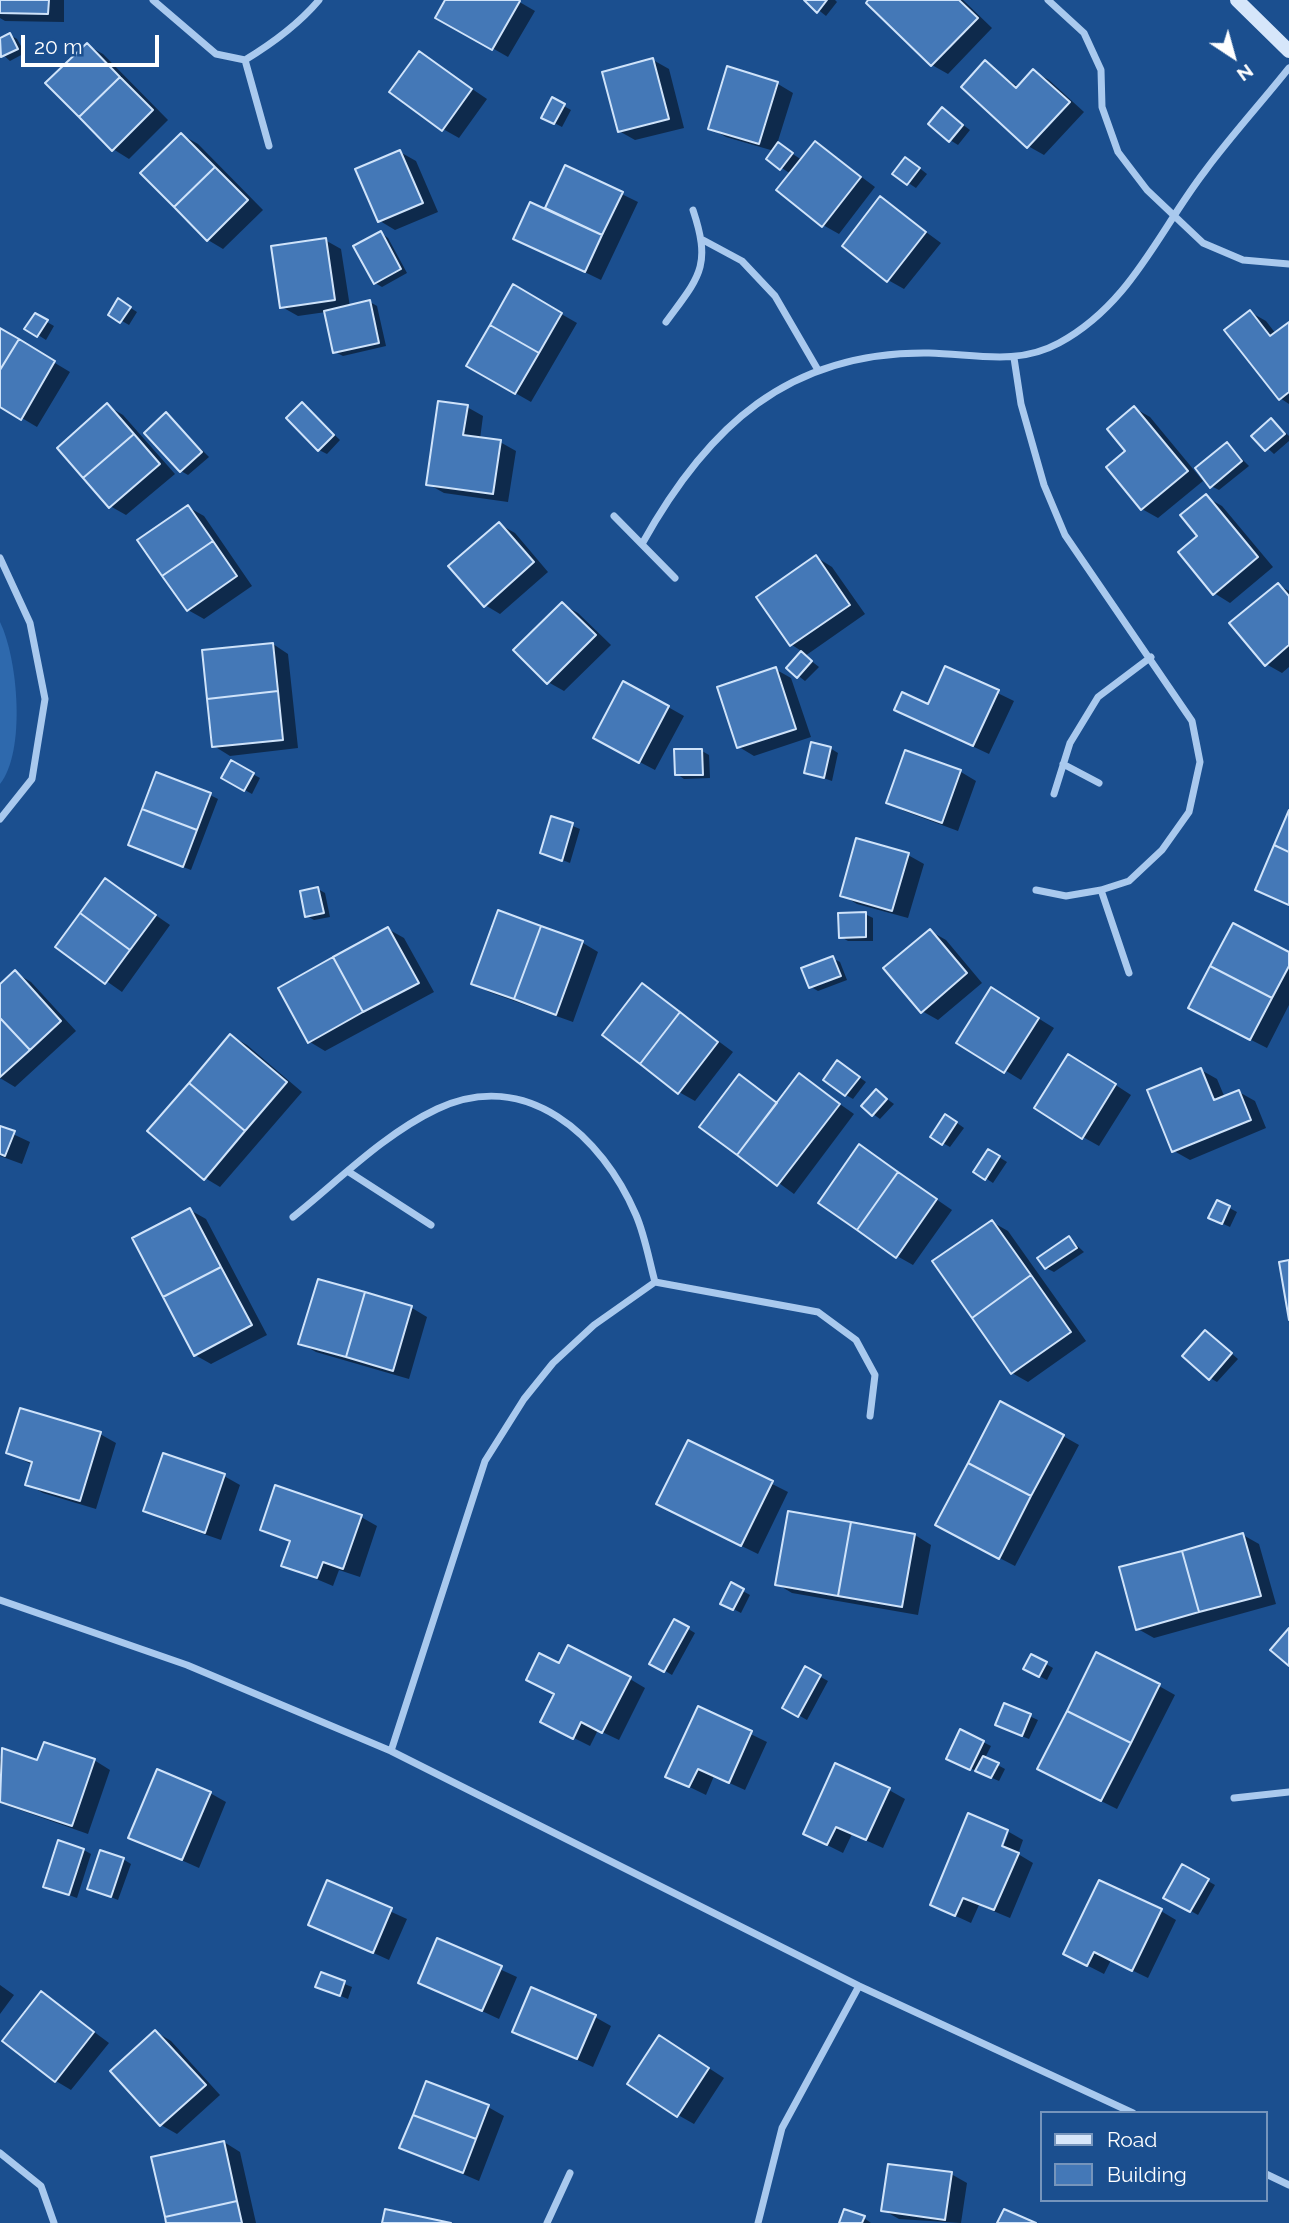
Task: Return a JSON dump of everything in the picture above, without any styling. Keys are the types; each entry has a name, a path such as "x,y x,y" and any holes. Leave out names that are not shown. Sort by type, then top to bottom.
{"street":[{"path":"153,0 216,54 245,60 297,23 319,0"},
{"path":"1048,0 1084,33 1101,70 1102,107 1118,152 1147,190 1203,243 1243,260 1289,264"},
{"path":"1237,0 1289,51"},
{"path":"245,60 251,92 269,146"},
{"path":"642,544 668,498 699,454 741,415 791,382 838,363 928,353 1014,358 1058,343 1100,315 1146,262 1173,215 1205,170 1289,68"},
{"path":"666,322 701,275 703,240 693,210"},
{"path":"703,240 742,261 775,296 818,370"},
{"path":"1014,358 1021,404 1044,485 1065,535 1151,657 1192,721 1200,762 1189,812 1163,850 1129,881 1101,890 1066,895 1035,890"},
{"path":"614,516 676,578"},
{"path":"0,558 30,623 45,699 32,779 0,819"},
{"path":"1054,794 1070,743 1098,697 1151,657"},
{"path":"1063,764 1099,783"},
{"path":"1101,890 1129,973"},
{"path":"293,1217 406,1127 438,1108 474,1096 519,1097 558,1116 585,1137 607,1163 637,1216 655,1282"},
{"path":"349,1172 432,1225"},
{"path":"391,1751 485,1461 524,1399 554,1363 594,1325 655,1282 818,1312 856,1340 875,1375 870,1416"},
{"path":"0,1600 187,1665 391,1751 859,1986 1129,2111"},
{"path":"1234,1798 1289,1792"},
{"path":"758,2223 782,2128 859,1986"},
{"path":"0,2153 41,2186 54,2223"},
{"path":"547,2223 570,2173"},
{"path":"1268,2175 1289,2185"}],"shaded area":[{"path":"0,622 15,681 16,728 14,750 0,784"}],"building":[{"path":"0,0 49,0 48,14 0,13"},
{"path":"445,0 520,1 492,50 435,18"},
{"path":"804,0 827,0 817,13"},
{"path":"868,0 959,0 978,18 931,66 866,3"},
{"path":"10,33 18,49 1,57 0,38"},
{"path":"87,43 120,77 79,117 45,83"},
{"path":"419,51 472,89 442,131 389,92"},
{"path":"653,58 669,119 618,132 602,72"},
{"path":"985,60 1016,88 1033,69 1070,102 1027,148 961,87"},
{"path":"727,66 778,82 759,144 708,129"},
{"path":"120,77 153,110 112,151 79,117"},
{"path":"552,97 565,104 554,124 541,118"},
{"path":"942,107 963,125 949,142 928,124"},
{"path":"181,133 215,167 174,207 140,173"},
{"path":"815,141 861,177 822,227 776,190"},
{"path":"778,142 793,153 780,170 766,159"},
{"path":"400,150 423,203 378,222 355,169"},
{"path":"905,157 920,168 907,185 892,174"},
{"path":"565,165 623,192 602,235 545,208"},
{"path":"215,167 248,200 207,241 174,207"},
{"path":"880,196 926,232 887,282 842,246"},
{"path":"530,202 602,235 585,272 513,239"},
{"path":"381,231 401,269 374,284 353,246"},
{"path":"326,238 335,300 280,308 271,246"},
{"path":"513,284 562,313 539,353 490,325"},
{"path":"118,298 131,307 120,323 108,315"},
{"path":"370,300 379,343 333,353 324,311"},
{"path":"1250,310 1270,336 1289,322 1289,392 1279,400 1224,330"},
{"path":"35,313 48,320 37,337 24,329"},
{"path":"490,325 539,353 515,394 466,366"},
{"path":"0,328 19,339 0,370"},
{"path":"19,339 55,361 21,420 0,407 0,370"},
{"path":"438,401 468,405 463,435 501,440 493,494 426,485"},
{"path":"302,402 334,435 318,451 286,418"},
{"path":"107,403 134,434 83,478 57,448"},
{"path":"1134,406 1188,471 1141,510 1106,467 1125,451 1107,429"},
{"path":"166,412 202,452 180,472 144,433"},
{"path":"1271,418 1285,434 1265,451 1251,436"},
{"path":"134,434 160,464 109,508 83,478"},
{"path":"1227,442 1242,461 1210,488 1195,468"},
{"path":"1206,494 1258,557 1213,595 1178,552 1197,536 1180,515"},
{"path":"188,505 213,541 162,576 137,540"},
{"path":"499,522 534,562 484,607 448,566"},
{"path":"213,541 237,576 187,611 162,576"},
{"path":"816,555 850,605 790,646 756,597"},
{"path":"1278,583 1289,596 1289,645 1265,666 1229,623"},
{"path":"562,602 596,635 547,684 513,650"},
{"path":"273,643 278,691 207,699 202,650"},
{"path":"801,651 812,661 797,678 786,668"},
{"path":"945,666 999,690 973,746 894,710 902,692 928,704"},
{"path":"776,667 796,729 737,748 717,687"},
{"path":"623,681 669,706 639,763 593,738"},
{"path":"278,691 283,740 212,747 207,699"},
{"path":"811,742 831,747 824,778 804,773"},
{"path":"674,749 702,749 703,775 675,775"},
{"path":"905,750 961,770 942,823 886,803"},
{"path":"231,760 254,773 244,791 221,778"},
{"path":"156,772 211,793 197,830 142,809"},
{"path":"142,809 197,830 183,867 128,845"},
{"path":"1289,810 1289,852 1274,845"},
{"path":"551,816 573,823 562,861 540,853"},
{"path":"856,838 909,853 892,911 840,896"},
{"path":"1274,845 1289,852 1289,905 1255,890"},
{"path":"105,878 156,915 130,950 80,913"},
{"path":"318,887 324,913 305,917 300,891"},
{"path":"498,910 541,926 514,999 471,984"},
{"path":"866,912 866,937 839,938 838,913"},
{"path":"80,913 130,950 105,984 55,947"},
{"path":"1233,923 1289,952 1289,966 1272,998 1210,966"},
{"path":"541,926 583,941 556,1015 514,999"},
{"path":"388,927 419,983 363,1012 333,957"},
{"path":"930,929 967,973 921,1013 883,968"},
{"path":"833,956 841,976 809,988 801,968"},
{"path":"333,957 363,1012 308,1043 278,988"},
{"path":"1210,966 1272,998 1250,1040 1188,1008"},
{"path":"15,970 61,1021 30,1050 0,1018 0,984"},
{"path":"642,983 680,1012 640,1064 602,1035"},
{"path":"991,987 1039,1018 1004,1073 956,1043"},
{"path":"680,1012 718,1042 678,1094 640,1064"},
{"path":"0,1018 30,1050 0,1077"},
{"path":"230,1034 287,1082 245,1131 189,1083"},
{"path":"1068,1054 1116,1084 1082,1139 1034,1108"},
{"path":"837,1060 860,1077 845,1096 823,1080"},
{"path":"1201,1068 1214,1100 1239,1090 1251,1120 1172,1152 1147,1090"},
{"path":"799,1073 840,1104 777,1186 737,1155"},
{"path":"739,1074 777,1103 737,1155 699,1127"},
{"path":"189,1083 245,1131 204,1180 147,1131"},
{"path":"876,1089 887,1099 872,1116 861,1106"},
{"path":"945,1114 957,1122 942,1145 930,1137"},
{"path":"0,1126 15,1131 5,1156 0,1154"},
{"path":"859,1144 898,1172 857,1230 818,1203"},
{"path":"988,1149 1000,1156 985,1180 973,1172"},
{"path":"898,1172 937,1199 896,1258 857,1230"},
{"path":"1217,1200 1230,1206 1222,1224 1208,1218"},
{"path":"190,1208 221,1267 163,1297 132,1238"},
{"path":"992,1220 1031,1275 972,1318 932,1261"},
{"path":"1069,1236 1077,1248 1045,1269 1037,1258"},
{"path":"1289,1260 1289,1320 1279,1262"},
{"path":"221,1267 252,1325 194,1356 163,1297"},
{"path":"1031,1275 1071,1332 1011,1374 972,1318"},
{"path":"318,1279 365,1292 346,1357 298,1344"},
{"path":"365,1292 412,1306 393,1371 346,1357"},
{"path":"1205,1330 1232,1353 1209,1380 1182,1356"},
{"path":"1000,1401 1064,1435 1031,1496 968,1463"},
{"path":"20,1408 101,1432 80,1501 25,1485 32,1462 6,1453"},
{"path":"688,1440 773,1481 741,1546 656,1504"},
{"path":"163,1453 225,1474 205,1533 143,1511"},
{"path":"968,1463 1031,1496 999,1559 935,1525"},
{"path":"275,1485 362,1515 343,1569 323,1562 317,1578 281,1566 290,1541 260,1530"},
{"path":"788,1511 851,1522 838,1596 775,1585"},
{"path":"851,1522 915,1534 902,1607 838,1596"},
{"path":"1243,1533 1261,1596 1199,1612 1182,1551"},
{"path":"1182,1551 1199,1612 1136,1630 1119,1567"},
{"path":"731,1582 744,1589 733,1610 720,1604"},
{"path":"674,1619 689,1627 664,1672 649,1664"},
{"path":"1289,1628 1289,1666 1270,1650"},
{"path":"568,1645 631,1677 602,1733 581,1722 573,1739 540,1722 554,1694 526,1680 539,1653 559,1663"},
{"path":"1096,1652 1160,1684 1131,1743 1067,1711"},
{"path":"1031,1654 1047,1662 1039,1677 1023,1669"},
{"path":"805,1666 821,1675 798,1717 782,1708"},
{"path":"1004,1703 1031,1714 1022,1736 995,1725"},
{"path":"698,1706 752,1731 729,1783 698,1769 689,1787 665,1777"},
{"path":"1067,1711 1131,1743 1101,1801 1037,1769"},
{"path":"960,1729 984,1741 970,1770 946,1759"},
{"path":"44,1742 95,1759 72,1826 0,1802 2,1748 37,1760"},
{"path":"983,1756 999,1763 991,1778 975,1771"},
{"path":"835,1763 890,1788 866,1840 836,1827 827,1845 803,1834"},
{"path":"157,1769 211,1792 182,1860 128,1838"},
{"path":"968,1813 1008,1830 1002,1846 1019,1853 994,1910 963,1898 955,1916 930,1905"},
{"path":"58,1840 84,1849 69,1895 43,1887"},
{"path":"100,1850 124,1858 111,1897 87,1889"},
{"path":"1182,1864 1209,1879 1190,1912 1163,1898"},
{"path":"327,1880 392,1908 373,1953 308,1925"},
{"path":"1099,1880 1162,1909 1132,1971 1094,1952 1087,1966 1063,1954"},
{"path":"437,1938 502,1966 482,2011 418,1983"},
{"path":"321,1972 345,1981 340,1996 315,1987"},
{"path":"531,1987 596,2015 577,2059 512,2032"},
{"path":"41,1991 94,2032 55,2082 2,2041"},
{"path":"155,2030 206,2085 160,2126 110,2071"},
{"path":"659,2035 709,2068 677,2117 627,2084"},
{"path":"426,2081 489,2105 476,2139 413,2115"},
{"path":"413,2115 476,2139 463,2173 399,2148"},
{"path":"224,2141 237,2201 165,2217 151,2157"},
{"path":"888,2164 952,2172 945,2220 881,2211"},
{"path":"237,2201 242,2223 166,2223 165,2217"},
{"path":"385,2209 451,2223 382,2223"},
{"path":"844,2209 865,2216 862,2223 839,2223"},
{"path":"1004,2209 1036,2223 997,2223"}]}
